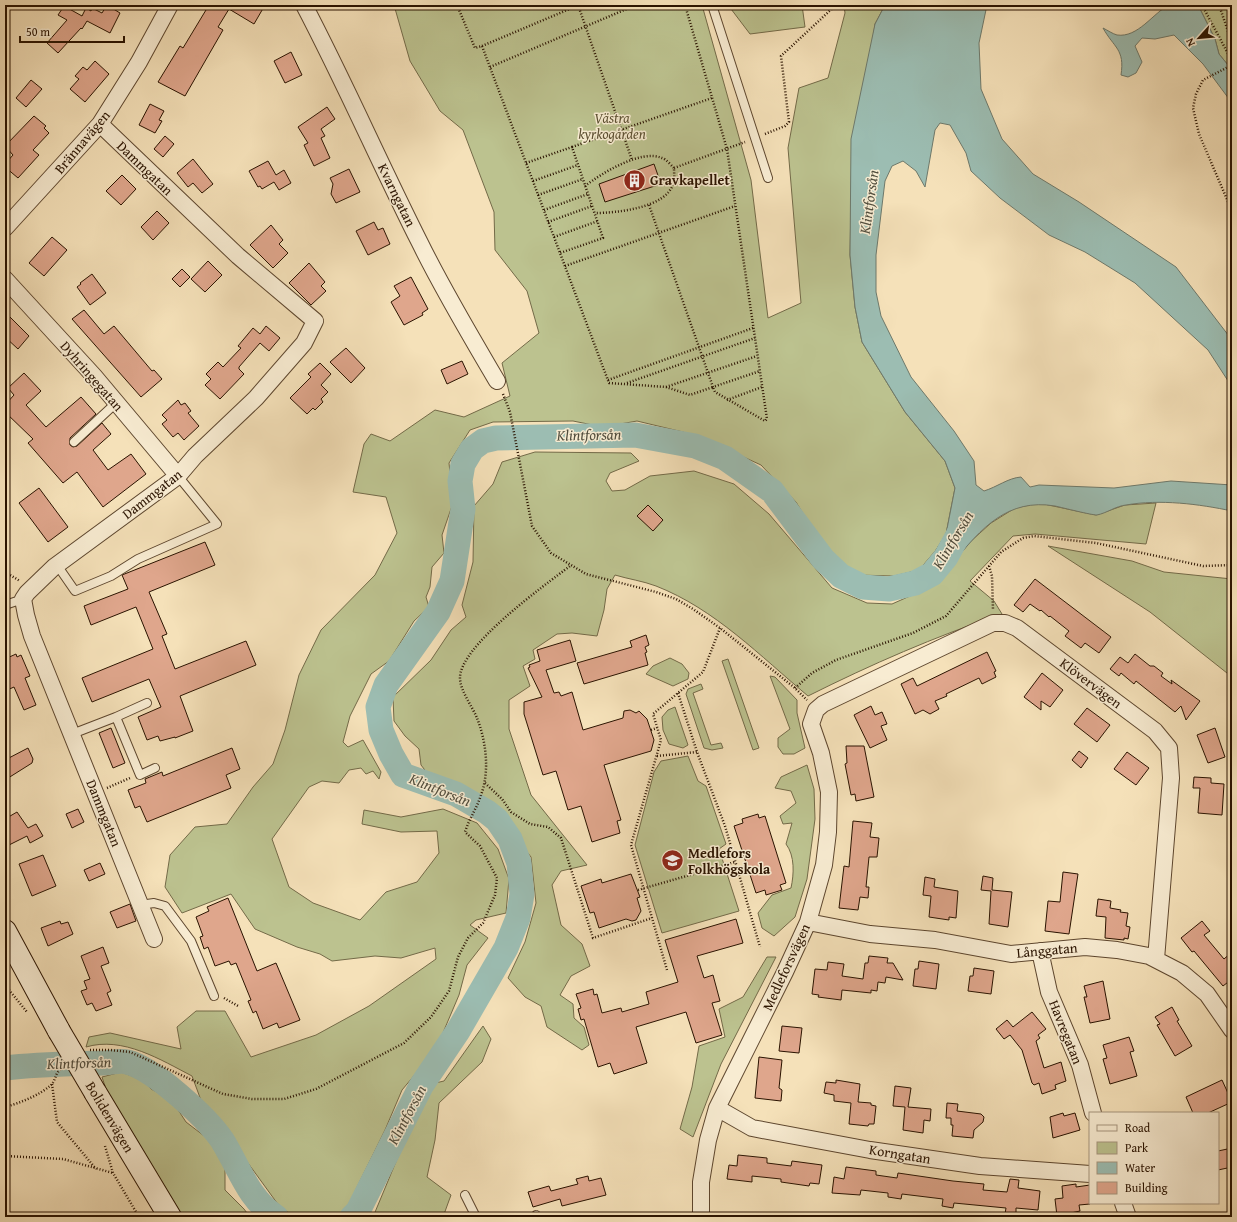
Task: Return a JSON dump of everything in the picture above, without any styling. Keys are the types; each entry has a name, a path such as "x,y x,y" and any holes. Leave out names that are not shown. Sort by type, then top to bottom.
{"main road":[{"name":"Bolidenvägen","path":"5,931 59,1031 170,1217"}],"street":[{"name":"Brännavägen","path":"5,228 100,124 139,62 170,5"},
{"name":"Kvarngatan","path":"304,5 331,56 420,244 497,381"},
{"name":"Dammgatan","path":"100,124 238,256 315,321 304,343 256,398 195,456 178,476 57,565 30,589 23,599 32,636 154,939"},
{"name":"Dyhringegatan","path":"5,279 116,403 178,476"},
{"path":"809,706 835,697 993,623"},
{"name":"Klövervägen","path":"993,623 1005,623 1017,628 1155,731 1169,748 1171,778 1156,959"},
{"name":"Medleforsvägen","path":"701,1217 701,1182 708,1140 717,1108 785,972 808,922 824,865 828,826 829,792 821,753 811,724 809,706"},
{"name":"Långgatan","path":"808,922 870,934 935,940 1011,954 1056,948 1085,947 1117,950 1149,956 1182,974 1207,994 1232,1030"},
{"name":"Havregatan","path":"1040,951 1049,992 1080,1065 1093,1112"},
{"name":"Korngatan","path":"717,1108 752,1128 870,1150 980,1166 1089,1174"},
{"path":"1123,1204 1128,1217"}],"lane":[{"path":"712,5 768,178"},
{"path":"74,442 116,403"},
{"path":"57,565 75,591 111,576 138,560 217,524 178,476"},
{"path":"5,605 23,599"},
{"path":"72,734 147,703"},
{"path":"116,717 140,775 155,768"},
{"path":"140,905 154,902 165,906 191,941 214,996"},
{"path":"466,1195 476,1217"}],"path":[{"path":"457,5 475,48 579,5 632,160"},
{"path":"490,67 636,5"},
{"path":"648,205 715,392 765,421 767,418 727,149 685,5"},
{"path":"674,168 785,126 789,122 781,56 836,5"},
{"path":"1202,5 1232,61"},
{"path":"1218,5 1230,37 1232,51"},
{"path":"482,46 609,383 666,387 690,395 760,371"},
{"path":"1232,65 1203,80 1196,94 1193,108 1200,134 1232,211"},
{"path":"526,163 712,98"},
{"path":"560,253 603,238 572,147"},
{"path":"586,186 598,177 632,160 650,156 663,158 674,168"},
{"path":"533,181 578,165"},
{"path":"595,213 611,213 648,205 663,198 673,184 674,168"},
{"path":"538,196 583,180"},
{"path":"544,210 588,194"},
{"path":"548,222 592,206"},
{"path":"565,266 735,206"},
{"path":"554,237 598,221"},
{"path":"608,380 754,328"},
{"path":"624,384 755,338"},
{"path":"666,387 757,356"},
{"path":"497,381 510,412 532,526 551,553 570,566 586,574 656,592 676,599 720,628 795,688 805,698 809,706"},
{"path":"727,400 762,388"},
{"path":"795,688 812,673 836,660 913,633 946,616 1001,552 1011,544 1023,538 1034,536 1096,543 1203,566 1232,565"},
{"path":"87,1050 130,1052 223,1094 252,1099 284,1099 316,1089 404,1043 431,1017 449,992 458,957 468,938 483,923 495,895 497,878 480,846 465,832 481,796 485,783 485,744 477,718 467,699 460,679 468,655 517,607 570,566"},
{"path":"989,566 992,576 993,623"},
{"path":"667,970 631,845 661,740 653,714 703,672 720,628"},
{"path":"678,693 697,752 725,826 760,947"},
{"path":"805,698 809,706"},
{"path":"651,730 657,728"},
{"path":"657,756 697,752"},
{"path":"95,792 140,775"},
{"path":"485,783 502,799 511,812 530,824 548,827 561,838 593,938 652,918"},
{"path":"638,890 735,862"},
{"path":"5,984 30,1016"},
{"path":"57,1072 52,1084 57,1122 96,1169"},
{"path":"5,1108 35,1095 52,1084"},
{"path":"102,1139 113,1173 139,1217"},
{"path":"5,1156 63,1159 113,1173"}],"green space":[{"name":"Västra kyrkogården","path":"394,5 702,5 751,180 768,318 801,303 788,148 799,88 828,78 845,13 844,5 885,5 875,24 851,202 850,255 855,307 862,342 905,412 945,461 955,488 946,534 936,550 919,570 894,576 857,575 823,546 796,502 761,465 724,448 683,432 637,421 603,427 573,421 493,422 470,430 449,463 453,503 442,535 444,553 432,567 430,587 426,597 429,607 414,621 389,661 371,674 350,716 343,742 348,747 363,740 381,772 379,779 373,771 366,774 361,768 349,770 339,783 322,781 309,787 272,839 289,887 313,903 360,920 386,892 417,882 439,853 437,831 401,832 362,824 364,810 401,817 443,809 477,823 498,849 509,879 506,913 476,920 470,925 488,938 467,965 459,995 442,1035 427,1060 402,1090 385,1130 343,1216 293,1217 277,1203 224,1130 202,1103 192,1076 155,1057 128,1047 100,1044 86,1047 89,1037 110,1033 181,1049 177,1027 196,1011 225,1011 251,1057 316,1035 369,1006 436,959 435,948 401,958 375,956 332,961 320,954 297,947 255,929 231,894 182,913 165,887 170,855 195,827 227,824 253,787 273,764 285,730 299,675 321,630 375,575 397,533 386,497 353,492 364,444 371,434 390,441 435,410 464,417 510,396 502,363 539,333 527,291 495,250 494,212 463,130 440,111 410,61"},
{"path":"728,5 802,5 805,27 750,34"},
{"path":"1198,5 1232,5 1232,70 1219,54 1215,39"},
{"path":"535,452 631,453 639,461 610,473 606,481 612,491 625,490 650,476 694,471 734,484 769,514 832,588 867,603 892,604 928,588 953,563 970,542 991,523 1015,508 1039,503 1096,515 1125,505 1156,503 1146,544 1035,534 1013,536 970,581 994,601 1002,614 952,632 904,652 808,696 736,635 698,607 656,586 615,575 607,589 604,610 597,636 572,633 557,634 533,650 535,659 523,666 530,686 509,700 509,729 531,795 587,865 561,871 552,885 561,925 582,944 590,966 571,976 560,995 573,1004 574,1018 584,1027 589,1045 582,1050 547,1027 541,1006 525,997 508,978 525,942 536,903 531,857 504,822 504,814 500,808 489,804 466,788 431,778 421,765 419,749 405,736 394,721 393,697 431,660 451,630 466,617 462,605 473,562 474,506 493,484 502,462"},
{"path":"1048,546 1132,561 1164,572 1232,579 1232,677 1150,612"},
{"path":"670,658 682,664 689,673 688,679 673,686 646,674 653,666"},
{"path":"728,659 759,748 753,750 722,661"},
{"path":"770,676 775,677 797,700 797,713 805,748 794,754 783,754 778,747 778,738 790,729"},
{"path":"701,684 703,689 693,693 711,745 721,743 723,748 712,750 704,748 686,694 688,689"},
{"path":"675,707 688,745 683,748 669,744 663,730 662,717 668,710"},
{"path":"688,756 698,781 706,786 726,844 719,849 739,911 662,933 635,845 654,772 661,761"},
{"path":"807,765 814,789 815,819 807,879 795,917 774,936 762,928 758,913 772,895 791,888 793,865 791,854 786,844 792,823 783,824 780,816 796,803 791,791 775,788 781,777"},
{"path":"767,957 776,957 721,1064 693,1137 680,1129 692,1087 699,1046 725,1037 719,1009 743,997"},
{"path":"483,1026 491,1039 482,1062 439,1103 435,1140 427,1177 451,1195 443,1217 373,1217 410,1128 431,1084 444,1081"},
{"path":"121,1072 143,1080 151,1089 171,1099 186,1122 212,1142 225,1162 225,1190 250,1217 183,1217 106,1089 102,1077"}],"water":[{"path":"885,5 987,5 979,43 981,89 1002,139 1033,174 1079,202 1176,267 1232,340 1232,387 1208,350 1135,283 1085,252 1049,235 1000,198 971,171 966,153 950,125 940,123 935,130 925,187 916,171 903,161 892,166 885,181 876,255 876,292 881,316 911,377 954,431 974,461 976,485 984,491 1012,479 1021,477 1030,487 1039,485 1114,488 1171,481 1232,485 1232,511 1193,504 1152,502 1122,506 1097,515 1055,506 1038,505 1009,511 997,518 974,538 953,563 936,550 946,534 955,488 945,461 905,412 862,342 855,307 850,255 851,139 875,24"},
{"path":"1169,5 1179,9 1178,5 1198,5 1215,39 1219,54 1232,70 1232,103 1203,64 1174,35 1155,39 1142,38 1135,46 1142,62 1136,73 1128,77 1121,75 1122,66 1120,54 1103,28 1117,35 1132,33"}],"building":[{"path":"107,5 120,13 110,33 87,21 82,29 81,28 58,53 47,43 67,20 58,15 64,6 82,16 86,8 91,11 92,8 102,13"},
{"path":"209,5 265,5 254,24 229,9 218,27 223,30 185,96 158,82 180,46 183,48"},
{"path":"291,52 302,75 285,83 274,61"},
{"path":"95,61 109,74 85,102 70,89 79,79 75,76 83,67 87,70"},
{"path":"31,80 42,89 26,107 16,98"},
{"path":"150,104 164,111 159,120 162,121 155,133 139,125"},
{"path":"327,107 335,119 321,129 325,136 321,138 330,158 314,166 304,145 308,143 298,127"},
{"path":"34,116 46,126 44,128 49,133 33,150 39,155 18,178 5,167 5,164 13,155 5,146"},
{"path":"165,136 174,144 163,157 154,149"},
{"path":"193,159 213,184 202,193 193,183 188,187 177,173"},
{"path":"268,161 276,175 284,170 291,183 279,190 274,182 262,189 260,186 258,187 249,171"},
{"name":"Gravkapellet","path":"654,164 661,184 605,202 599,184"},
{"path":"349,169 360,192 336,203 331,194 333,184 330,178"},
{"path":"122,175 136,189 121,205 106,191"},
{"path":"157,211 169,223 153,240 141,227"},
{"path":"374,222 378,230 383,228 390,244 368,255 356,231"},
{"path":"271,225 283,240 279,244 288,253 273,268 250,245"},
{"path":"52,237 67,250 44,276 29,263"},
{"path":"208,261 222,275 205,292 191,279"},
{"path":"309,263 325,282 321,286 326,291 311,305 289,283"},
{"path":"182,269 190,277 180,287 172,279"},
{"path":"92,274 106,293 90,305 77,287"},
{"path":"411,277 428,309 422,313 423,315 404,325 391,302 400,296 394,286"},
{"path":"84,310 104,334 114,326 152,371 154,370 162,379 141,397 72,319"},
{"path":"5,312 29,336 18,349 5,337"},
{"path":"266,326 280,338 269,351 260,343 239,367 244,374 220,399 205,385 211,379 206,374 218,362 223,367 241,348 238,346 253,328 260,334"},
{"path":"346,348 365,368 351,383 330,362"},
{"path":"462,361 468,374 447,384 441,370"},
{"path":"320,363 331,374 321,385 328,392 321,399 323,402 315,410 313,408 307,414 290,398 311,377 308,374"},
{"path":"24,373 41,391 26,405 46,427 81,397 96,414 70,438 70,445 73,447 77,446 102,423 111,434 93,450 108,470 131,454 146,474 103,507 77,472 63,483 28,443 33,439 5,412 5,405 14,395 8,388"},
{"path":"178,400 181,405 185,403 191,411 188,413 199,426 184,440 178,433 173,437 162,424 167,420 162,415"},
{"path":"39,488 68,527 48,542 19,503"},
{"path":"648,505 663,520 653,531 637,516"},
{"path":"205,542 215,565 149,592 167,634 162,636 175,669 246,641 256,665 180,696 193,731 175,738 160,741 158,736 147,740 138,717 161,707 149,679 92,702 82,678 153,649 136,607 91,625 84,606 128,589 122,575"},
{"path":"1035,579 1111,637 1099,653 1085,643 1081,648 1065,636 1069,631 1041,610 1040,611 1030,604 1023,612 1014,605"},
{"path":"646,635 649,645 645,647 648,665 584,684 577,663 632,647 630,641"},
{"path":"570,640 576,661 546,670 554,693 559,692 561,696 572,692 583,730 623,718 624,711 630,710 636,713 639,711 647,719 654,740 651,751 604,765 621,820 617,821 620,833 592,842 581,806 568,810 556,771 543,775 524,714 524,702 542,697 528,668 530,667 529,665 540,661 537,650"},
{"path":"987,652 996,671 994,672 996,677 982,684 979,678 946,694 947,696 935,701 939,709 930,714 923,710 915,714 901,684 913,678 917,686"},
{"path":"16,654 17,657 21,655 30,676 25,678 36,705 24,710 14,687 5,691 5,659"},
{"path":"1135,654 1150,666 1154,666 1163,673 1161,676 1172,684 1171,680 1200,701 1186,720 1181,706 1175,712 1136,681 1134,684 1121,673 1119,676 1110,669 1120,657 1128,663"},
{"path":"1042,673 1063,690 1050,707 1041,701 1041,710 1024,697"},
{"path":"871,706 875,715 882,712 887,724 881,726 887,740 870,748 854,715"},
{"path":"1087,708 1110,725 1097,742 1074,724"},
{"path":"111,728 125,763 113,768 99,733"},
{"path":"1215,728 1225,757 1208,763 1197,735"},
{"path":"846,746 864,746 874,797 856,801 855,794 851,795 845,764 847,763"},
{"path":"28,748 33,759 32,763 5,780 5,760"},
{"path":"232,748 240,769 226,775 231,788 147,822 140,806 135,808 128,790 146,783 145,779 162,772 163,776"},
{"path":"1079,751 1088,758 1081,768 1072,760"},
{"path":"1127,752 1149,768 1136,785 1114,769"},
{"path":"1194,777 1211,778 1211,783 1224,784 1222,815 1198,813 1200,788 1193,788"},
{"path":"78,809 84,822 72,828 66,814"},
{"path":"17,812 28,828 36,824 43,836 30,843 27,836 9,845 5,838 5,819"},
{"path":"758,814 759,818 765,816 786,883 780,885 782,890 766,895 765,890 756,893 734,826 743,823 742,819"},
{"path":"853,821 872,823 870,837 879,838 877,857 869,857 866,887 869,887 868,898 860,897 858,910 839,908 844,866 849,867"},
{"path":"43,855 56,886 32,896 19,864"},
{"path":"100,863 105,874 89,881 84,870"},
{"path":"1063,872 1078,874 1069,934 1045,931 1048,901 1060,902"},
{"path":"631,874 640,897 637,898 641,911 636,920 632,921 626,919 599,928 594,912 590,913 581,886 601,879 602,883"},
{"path":"983,876 993,878 992,890 1012,892 1008,927 989,924 991,891 981,890"},
{"path":"925,877 935,879 934,887 958,891 956,918 949,917 949,920 929,917 931,896 923,895"},
{"path":"228,898 257,971 276,963 300,1020 279,1028 277,1023 263,1029 256,1011 253,1013 248,1001 251,1000 236,963 231,965 229,961 215,966 208,947 204,949 200,937 203,936 196,917 209,911 207,907"},
{"path":"1098,899 1111,901 1110,908 1128,913 1126,926 1130,927 1128,939 1105,938 1106,917 1096,916"},
{"path":"130,904 136,921 117,928 110,912"},
{"path":"736,919 743,943 697,956 704,978 713,975 720,1001 712,1003 722,1035 696,1043 686,1012 636,1027 647,1063 614,1074 610,1063 598,1067 584,1019 581,1020 578,1009 581,1008 576,994 593,989 594,995 597,994 602,1013 621,1008 622,1012 649,1004 646,992 678,982 665,940"},
{"path":"60,921 61,924 68,922 73,934 48,946 41,928"},
{"path":"1202,921 1210,931 1204,935 1224,959 1232,952 1232,979 1223,986 1194,951 1192,952 1181,938"},
{"path":"103,947 109,963 101,966 111,991 107,993 112,1005 96,1011 92,1003 87,1005 81,991 87,989 84,981 90,979 81,956"},
{"path":"869,956 888,958 887,963 893,963 903,980 886,977 885,983 878,982 877,991 871,990 871,993 842,990 841,1000 818,997 819,995 812,994 815,969 827,970 828,962 844,964 842,976 863,979 865,963 868,963"},
{"path":"919,961 939,964 936,989 913,986 915,969 918,969"},
{"path":"974,968 994,971 991,994 968,991 970,976 973,976"},
{"path":"1103,981 1110,1019 1090,1023 1084,997 1087,997 1084,986"},
{"path":"1172,1007 1179,1020 1177,1021 1192,1046 1175,1056 1157,1025 1160,1024 1155,1017"},
{"path":"1032,1012 1046,1029 1038,1035 1040,1038 1036,1041 1044,1068 1061,1062 1066,1081 1055,1085 1056,1089 1042,1094 1039,1083 1034,1085 1032,1083 1022,1050 1010,1035 1004,1039 996,1029 1007,1020 1013,1027"},
{"path":"782,1026 802,1028 799,1053 779,1051"},
{"path":"1129,1037 1134,1051 1130,1052 1137,1076 1110,1084 1103,1059 1107,1058 1103,1045"},
{"path":"759,1057 782,1060 779,1088 782,1090 781,1101 755,1098"},
{"path":"836,1080 860,1084 858,1102 871,1103 871,1105 876,1106 874,1124 869,1124 868,1126 849,1124 851,1103 834,1101 834,1095 824,1093 826,1082 836,1083"},
{"path":"1222,1080 1232,1102 1210,1112 1193,1112 1186,1097"},
{"path":"895,1086 911,1088 908,1107 931,1109 930,1121 924,1120 923,1133 903,1130 905,1107 893,1106"},
{"path":"947,1103 958,1104 957,1111 981,1114 984,1117 983,1122 974,1130 973,1138 952,1136 953,1125 951,1125 951,1118 946,1118"},
{"path":"1063,1113 1064,1116 1075,1113 1080,1130 1053,1138 1050,1117"},
{"path":"1232,1148 1232,1167 1219,1170 1219,1151"},
{"path":"738,1155 767,1158 767,1163 791,1166 792,1161 822,1165 819,1184 810,1183 809,1186 781,1182 781,1179 752,1176 752,1182 727,1179 729,1165 737,1166"},
{"path":"846,1167 876,1171 876,1175 897,1178 898,1173 984,1184 983,1190 1007,1192 1010,1179 1019,1180 1018,1188 1040,1191 1038,1210 1016,1208 1016,1215 1005,1214 1006,1208 954,1203 953,1208 942,1206 943,1199 902,1194 901,1199 888,1197 888,1193 861,1190 860,1195 832,1193 834,1177 844,1179"},
{"path":"588,1176 589,1181 601,1178 606,1195 562,1206 560,1199 533,1207 528,1192 549,1186 551,1191 578,1184 576,1179"},
{"path":"1076,1184 1076,1187 1089,1185 1090,1204 1079,1205 1080,1211 1057,1216 1055,1199 1063,1198 1062,1186"}],"waterway":[{"name":"Klintforsån","path":"352,1217 358,1211 421,1086 458,1031 506,948 518,918 522,894 519,863 510,839 497,820 487,812 456,794 403,775 391,754 381,730 378,707 386,685 438,612 452,581 463,509 460,481 463,464 472,449 483,441 496,438 635,435 695,446 725,458 772,491 823,559 841,576 863,587 889,589 915,583 932,574 946,557 962,528"},
{"name":"Klintforsån","path":"5,1068 121,1061 138,1066 179,1095 215,1131 228,1150 251,1192 266,1210 276,1217"}],"place":[{"name":"Gravkapellet","path":"634,180"},
{"name":"Medlefors Folkhögskola","path":"673,861"}]}
